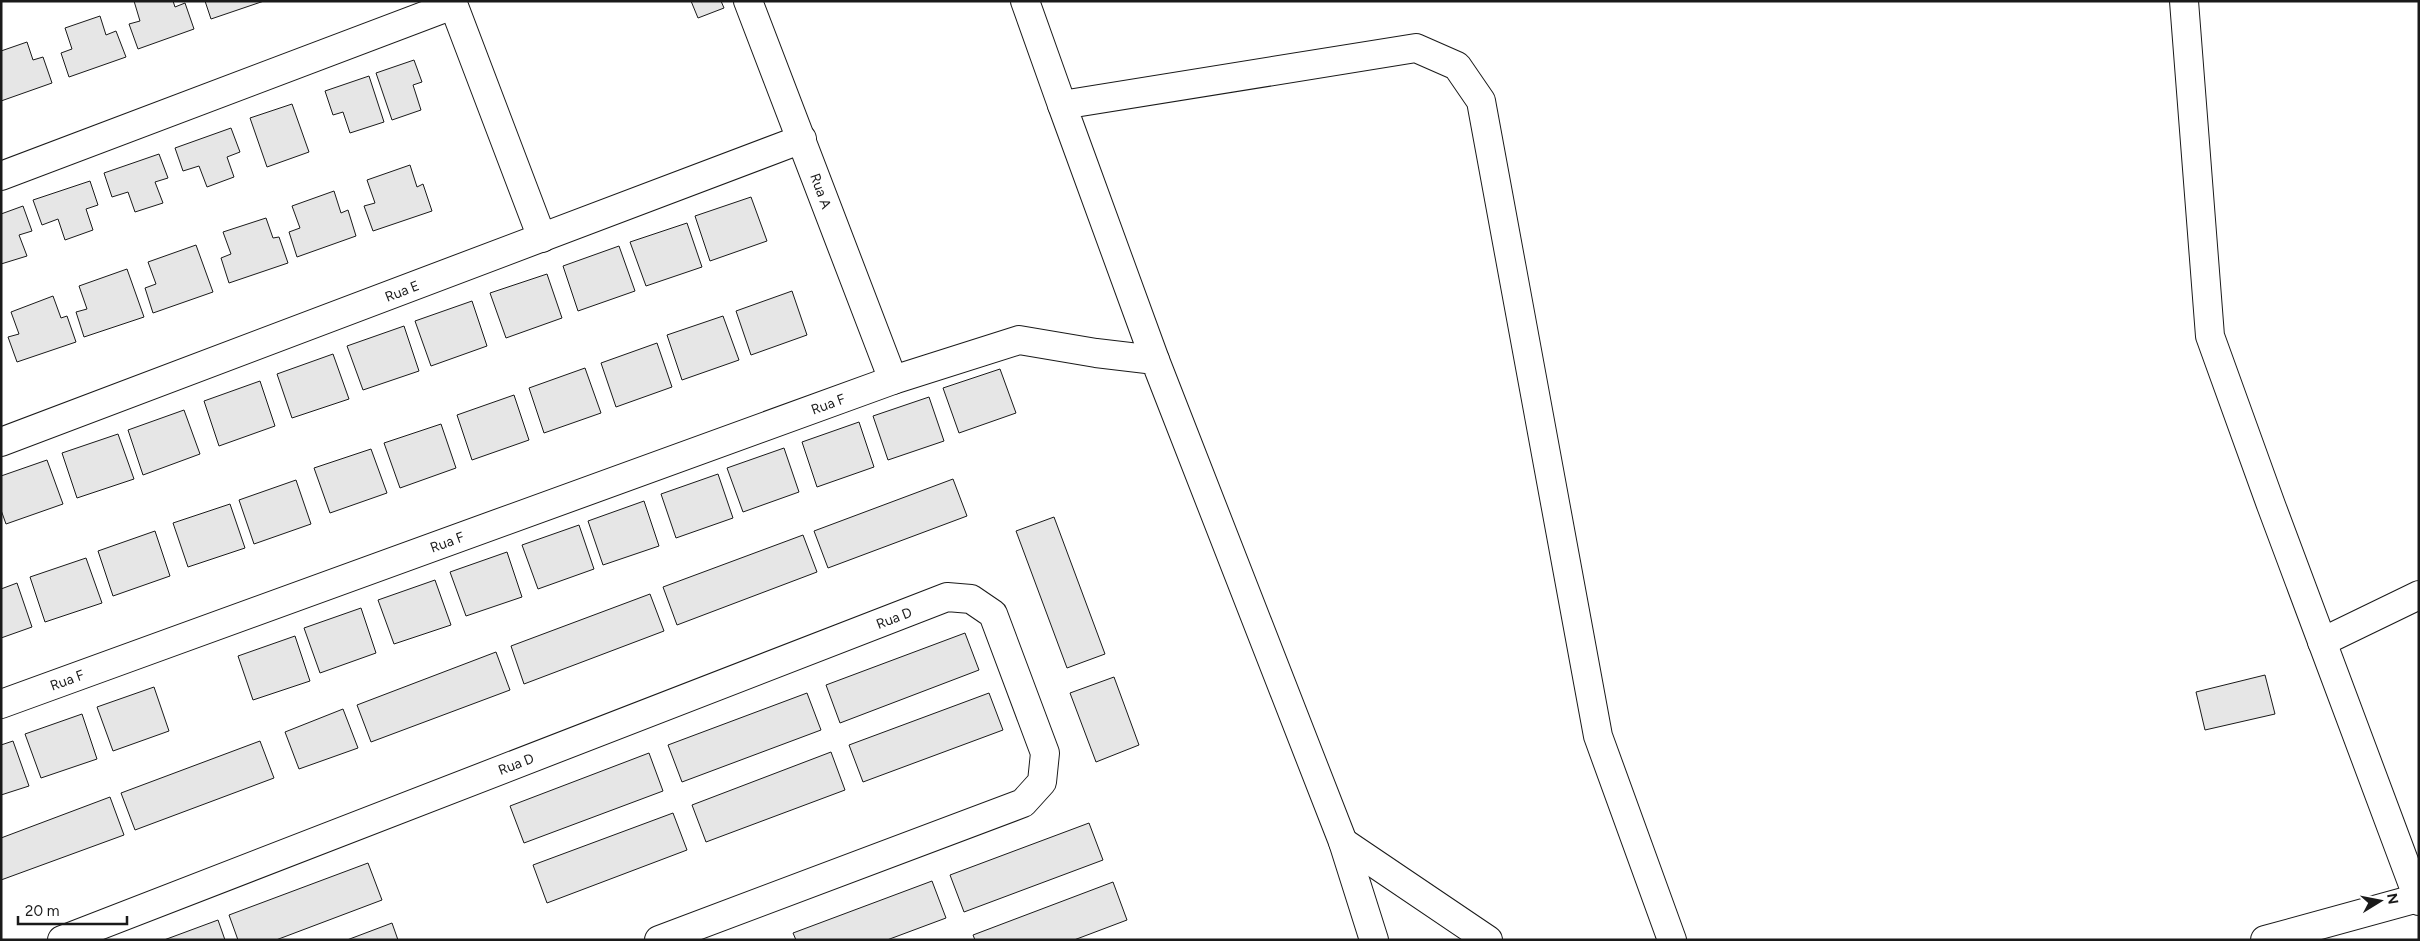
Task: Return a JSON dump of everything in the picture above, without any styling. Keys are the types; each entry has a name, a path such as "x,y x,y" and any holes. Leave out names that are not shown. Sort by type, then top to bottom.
{"street":[{"name":"Rua A","path":"748,1 893,380"},
{"path":"1025,1 1155,360 1343,842 1374,940"},
{"path":"2184,1 2210,336 2418,899 2265,940"},
{"path":"1,176 452,3 542,238"},
{"path":"1062,105 1416,48 1457,66 1481,100 1598,736 1672,940"},
{"name":"Rua E","path":"1,442 802,139"},
{"name":"Rua F","path":"1,704 893,380 1019,340 1096,353 1155,360"},
{"path":"2322,642 2419,595"},
{"name":"Rua D","path":"62,940 938,600 947,597 972,599 992,614 1044,753 1042,782 1023,803 659,940"},
{"path":"1343,842 1488,940"}],"building":[{"path":"134,1 173,1 175,7 185,3 194,29 138,49 129,24 140,21"},
{"path":"205,1 264,1 211,19"},
{"path":"691,1 721,1 724,8 698,18"},
{"path":"100,16 106,35 116,31 126,57 69,77 61,53 72,49 65,28"},
{"path":"27,42 33,60 43,57 52,83 1,101 1,51"},
{"path":"414,60 422,82 413,85 421,110 392,120 376,73"},
{"path":"369,76 384,122 350,133 343,112 333,115 325,91"},
{"path":"292,104 309,152 267,167 250,118"},
{"path":"231,128 240,152 227,157 234,177 207,187 199,166 183,171 175,148"},
{"path":"159,154 168,178 155,182 163,203 135,212 128,192 112,197 104,173"},
{"path":"410,165 417,187 423,184 432,211 373,231 364,206 375,203 367,180"},
{"path":"90,181 98,205 86,209 93,230 65,240 58,219 42,225 33,200"},
{"path":"334,191 341,213 348,210 356,236 297,257 289,232 300,228 292,206"},
{"path":"751,197 767,241 710,261 695,216"},
{"path":"23,206 32,231 19,235 27,256 1,264 1,214"},
{"path":"266,218 273,238 279,237 288,263 229,283 221,258 231,254 223,232"},
{"path":"687,223 702,267 646,286 630,242"},
{"path":"196,245 213,292 153,313 145,288 156,284 148,262"},
{"path":"619,246 635,291 578,311 563,266"},
{"path":"127,269 144,317 84,337 76,312 87,309 79,286"},
{"path":"547,274 562,318 506,338 490,293"},
{"path":"792,291 807,335 751,355 736,311"},
{"path":"53,296 61,318 67,316 76,342 17,362 8,337 19,334 11,312"},
{"path":"472,301 487,346 431,366 415,321"},
{"path":"723,316 739,360 682,380 667,335"},
{"path":"404,326 419,371 363,390 347,346"},
{"path":"657,343 672,387 616,407 601,363"},
{"path":"333,354 349,399 292,418 277,374"},
{"path":"585,368 601,413 544,433 529,388"},
{"path":"1000,369 1016,413 959,433 943,388"},
{"path":"260,381 275,426 219,446 204,401"},
{"path":"514,395 529,440 472,460 457,415"},
{"path":"929,397 944,441 888,460 873,416"},
{"path":"184,410 200,454 143,475 128,430"},
{"path":"859,422 874,467 817,487 802,442"},
{"path":"441,424 456,468 400,488 384,443"},
{"path":"118,434 134,479 77,498 62,453"},
{"path":"784,448 799,492 743,512 727,468"},
{"path":"371,449 387,493 330,513 314,468"},
{"path":"47,460 63,504 6,524 1,510 1,476"},
{"path":"718,474 733,518 676,538 661,494"},
{"path":"953,479 967,516 828,568 814,531"},
{"path":"296,480 311,524 254,544 239,500"},
{"path":"644,501 659,546 603,565 588,521"},
{"path":"230,504 245,548 188,567 173,523"},
{"path":"1054,517 1105,654 1067,668 1016,531"},
{"path":"579,525 594,569 538,589 522,545"},
{"path":"155,531 170,576 113,596 98,551"},
{"path":"803,535 817,572 677,625 663,587"},
{"path":"507,552 522,597 466,616 450,572"},
{"path":"86,558 102,603 45,622 30,577"},
{"path":"435,580 451,625 394,644 378,600"},
{"path":"17,583 32,627 1,638 1,589"},
{"path":"650,594 664,631 524,684 511,646"},
{"path":"361,608 376,653 320,673 304,628"},
{"path":"965,633 979,670 840,723 826,685"},
{"path":"295,636 310,681 253,700 238,656"},
{"path":"496,652 510,690 371,742 357,705"},
{"path":"2265,675 2275,714 2205,730 2196,692"},
{"path":"1114,677 1139,745 1096,762 1070,693"},
{"path":"154,687 169,731 113,751 97,707"},
{"path":"807,693 821,730 682,782 668,745"},
{"path":"989,693 1003,730 863,782 849,745"},
{"path":"343,709 358,748 299,769 285,732"},
{"path":"82,714 97,759 41,778 25,734"},
{"path":"13,741 29,786 1,795 1,745"},
{"path":"260,741 274,778 135,830 121,793"},
{"path":"831,752 845,790 706,842 692,805"},
{"path":"649,753 663,791 524,843 510,806"},
{"path":"110,797 124,835 1,880 1,838"},
{"path":"673,813 687,850 547,903 533,865"},
{"path":"1089,823 1103,860 964,912 950,875"},
{"path":"368,863 382,900 276,940 238,940 229,915"},
{"path":"932,881 946,918 887,940 796,940 793,933"},
{"path":"1113,882 1127,920 1074,940 975,940 973,935"},
{"path":"218,920 225,940 164,940"},
{"path":"392,923 398,940 347,940"}]}
